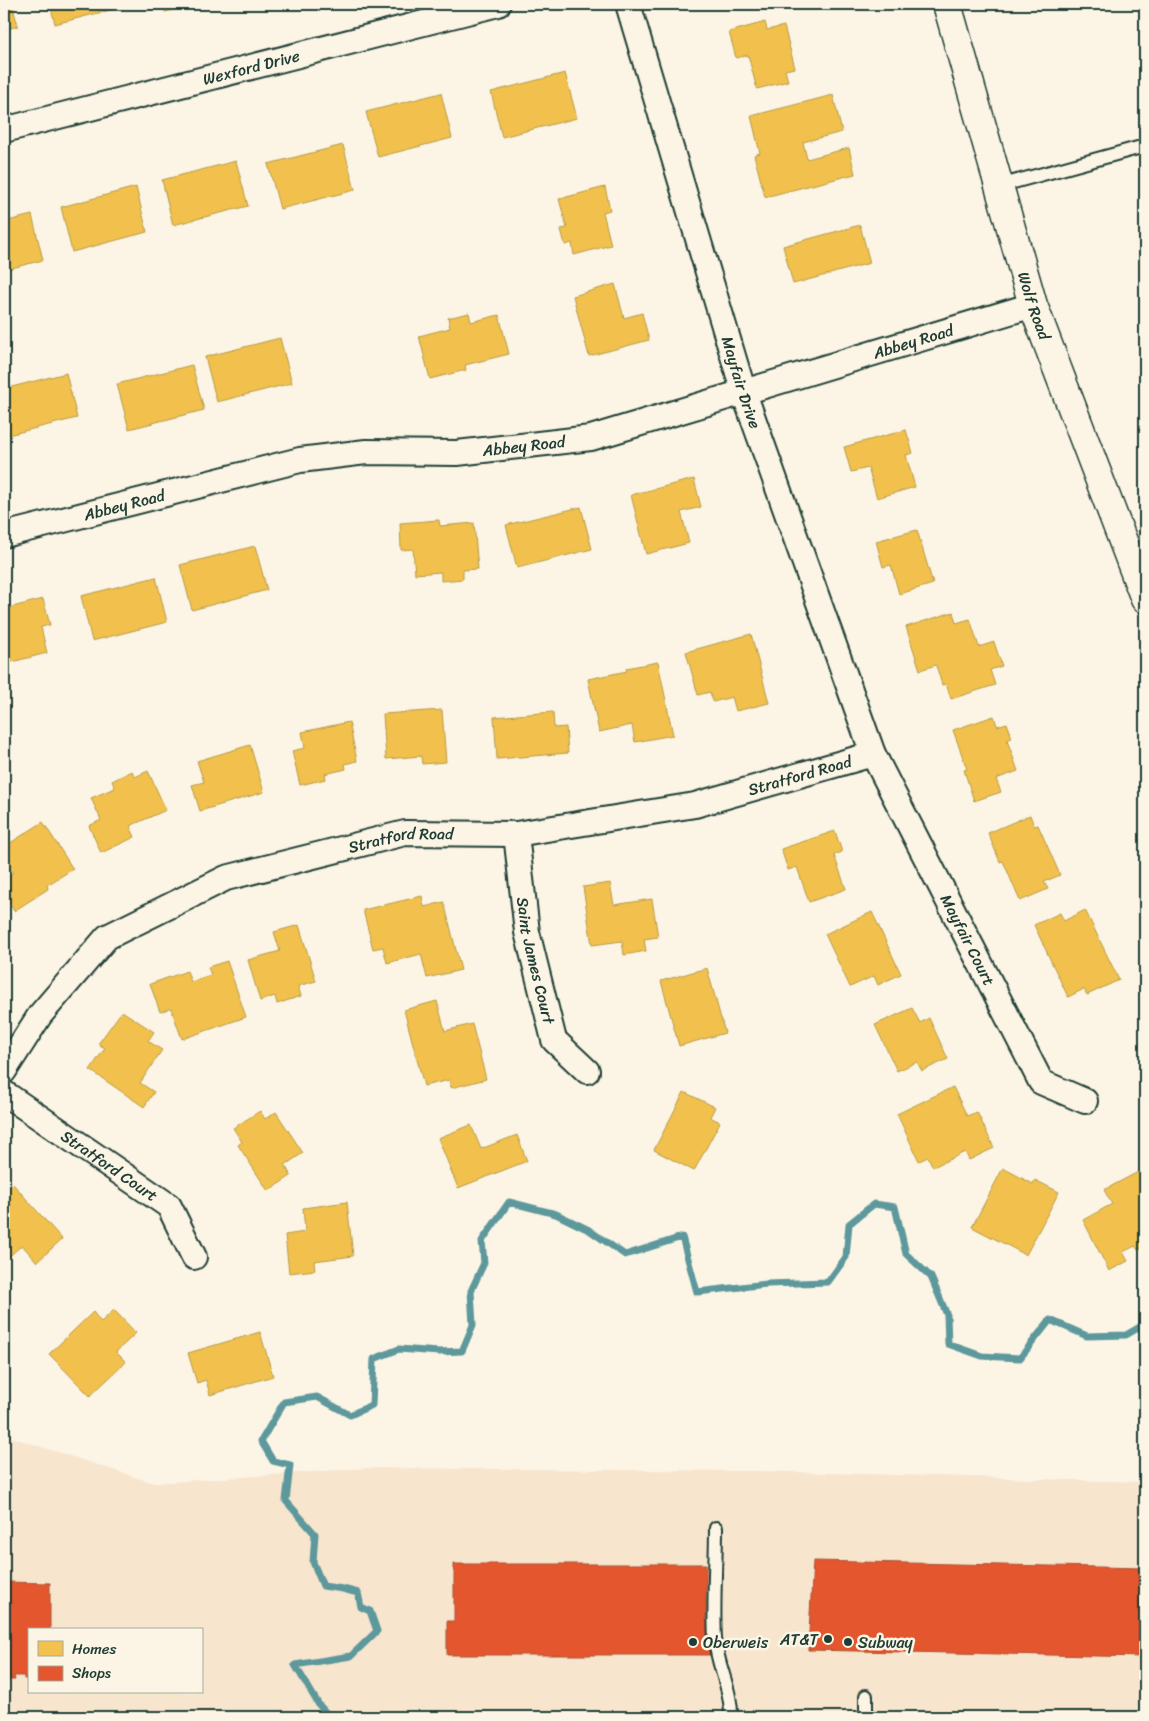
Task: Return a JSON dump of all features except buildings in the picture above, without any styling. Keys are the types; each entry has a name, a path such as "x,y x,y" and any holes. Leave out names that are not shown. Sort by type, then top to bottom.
{"main road":[{"name":"Wolf Road","path":"947,4 1033,305 1145,599"}],"street":[{"name":"Wexford Drive","path":"4,130 498,4"},
{"name":"Mayfair Drive","path":"628,4 744,394 873,754"},
{"name":"Abbey Road","path":"4,535 300,460 366,452 457,452 591,438 744,394 1033,305"},
{"name":"Stratford Road","path":"4,1071 40,1014 107,937 226,878 405,833 516,834 695,805 873,754"},
{"name":"Mayfair Court","path":"873,754 1041,1082 1085,1101"},
{"name":"Saint James Court","path":"516,834 527,932 554,1040 587,1071"},
{"name":"Stratford Court","path":"4,1093 169,1206 194,1257"}],"lane":[{"path":"999,186 1145,146"},
{"path":"716,1528 715,1639 718,1658 728,1692 731,1717"},
{"path":"866,1696 866,1717"}],"shaded area":[{"path":"4,1435 154,1483 368,1468 757,1471 1145,1482 1145,1717 4,1717"}],"waterway":[{"path":"330,1717 319,1705 295,1665 351,1656 377,1631 370,1611 361,1607 358,1593 323,1586 313,1562 315,1534 286,1501 290,1465 273,1461 261,1441 284,1402 317,1397 350,1415 372,1405 374,1359 399,1349 439,1352 462,1351 473,1325 471,1291 484,1263 482,1241 509,1202 556,1214 589,1230 625,1255 682,1237 697,1292 767,1284 828,1282 846,1257 849,1224 874,1204 895,1207 906,1254 931,1277 947,1315 948,1344 982,1356 1020,1358 1050,1320 1087,1336 1126,1335 1145,1324"}],"place":[{"name":"AT&T","path":"828,1639"},
{"name":"Oberweis","path":"693,1642"},
{"name":"Subway","path":"848,1642"}]}
